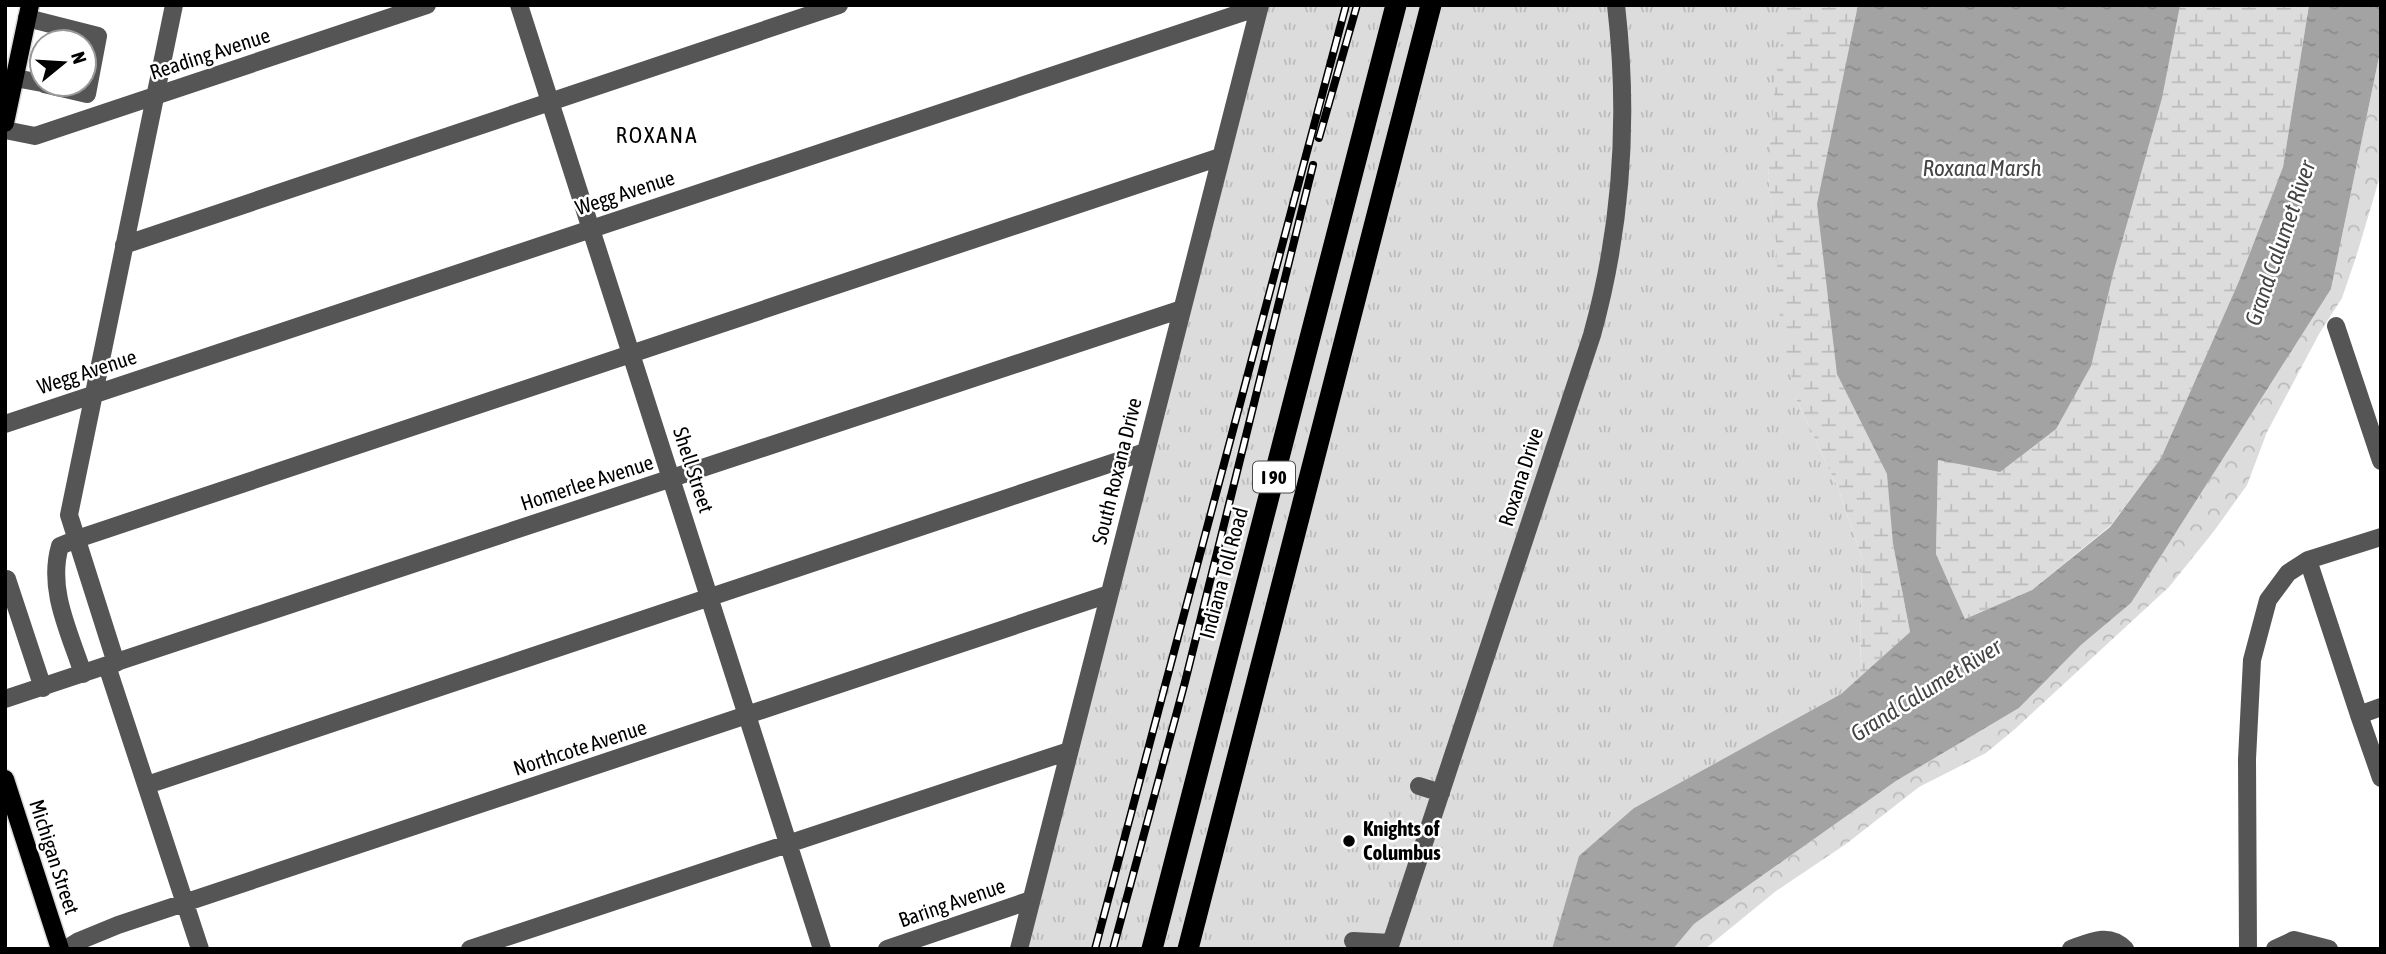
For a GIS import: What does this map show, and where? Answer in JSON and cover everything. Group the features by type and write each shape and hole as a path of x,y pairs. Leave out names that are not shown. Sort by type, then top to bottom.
{"highway":[{"name":"Indiana Toll Road","path":"1152,949 1395,5"},
{"name":"I 90","path":"1188,949 1432,5"}],"main road":[{"path":"5,123 28,12"},
{"name":"Michigan Street","path":"5,779 12,826 60,949"}],"street":[{"path":"174,5 69,515 147,785 200,949"},
{"name":"Reading Avenue","path":"5,130 35,136 427,5"},
{"name":"Shell Street","path":"519,5 822,949"},
{"path":"124,245 839,5"},
{"name":"Roxana Drive","path":"1390,946 1604,294 1615,231 1620,170 1621,63 1616,5"},
{"name":"South Roxana Drive","path":"1019,949 1259,6"},
{"name":"Wegg Avenue","path":"5,424 1259,6"},
{"path":"28,12 45,28"},
{"path":"15,78 28,80"},
{"path":"88,98 90,118"},
{"path":"83,674 57,597 55,575 60,546 77,538 1220,157"},
{"name":"Homerlee Avenue","path":"5,699 1182,309"},
{"path":"2336,326 2381,461"},
{"path":"147,785 1145,452"},
{"path":"2248,949 2247,759 2252,660 2268,600 2288,573 2308,560 2381,537"},
{"path":"2308,560 2381,778"},
{"path":"5,580 7,579 43,688"},
{"name":"Northcote Avenue","path":"66,949 118,925 1109,594"},
{"path":"2359,715 2381,708"},
{"path":"470,949 1069,751"},
{"path":"1419,786 1441,793"},
{"name":"Baring Avenue","path":"887,949 1031,900"},
{"path":"2071,949 2109,938 2119,942 2125,949"},
{"path":"2275,949 2294,940 2329,949"},
{"path":"1353,941 1390,946"}],"green space":[{"path":"1260,5 1787,5 1768,176 1797,401 1838,488 1862,558 1860,677 1841,694 1634,808 1552,949 1019,949"},
{"path":"1787,5 1917,5 1893,544 1910,632 1860,677 1862,558 1838,488 1797,401 1780,324 1776,242 1768,176 1775,83"},
{"path":"2123,5 2309,5 2283,167 2239,281 2161,458 2110,526 2032,590 1965,619 1936,554 1938,459 1994,470"},
{"path":"2381,20 2381,173 2357,254 2342,298 2319,334 2267,432 2247,485 2214,531 2169,587 1986,753 1919,787 1846,844 1776,891 1705,949 1673,949 1694,924 1896,781 2019,708 2081,645 2131,603 2331,289 2379,57"}],"water":[{"path":"1858,5 2180,5 2162,98 2114,270 2091,366 2056,429 2000,472 1938,460 1936,554 1965,619 2032,590 2110,527 2161,458 2239,281 2283,167 2309,5 2381,5 2379,57 2331,289 2131,603 2081,645 2019,708 1896,781 1694,924 1673,949 1552,949 1579,856 1634,808 1841,694 1910,632 1893,544 1887,474 1837,374 1817,204"}],"railway":[{"path":"1095,949 1346,5"},
{"path":"1319,138 1357,5"},
{"path":"1113,949 1185,682 1313,165"}],"place":[{"name":"Knights of Columbus","path":"1349,841"}],"district":[{"name":"ROXANA","path":"657,135"}],"water label":[{"name":"Roxana Marsh","path":"1982,168"},
{"name":"Grand Calumet River","path":"2280,243"},
{"name":"Grand Calumet River","path":"1926,690"}]}
